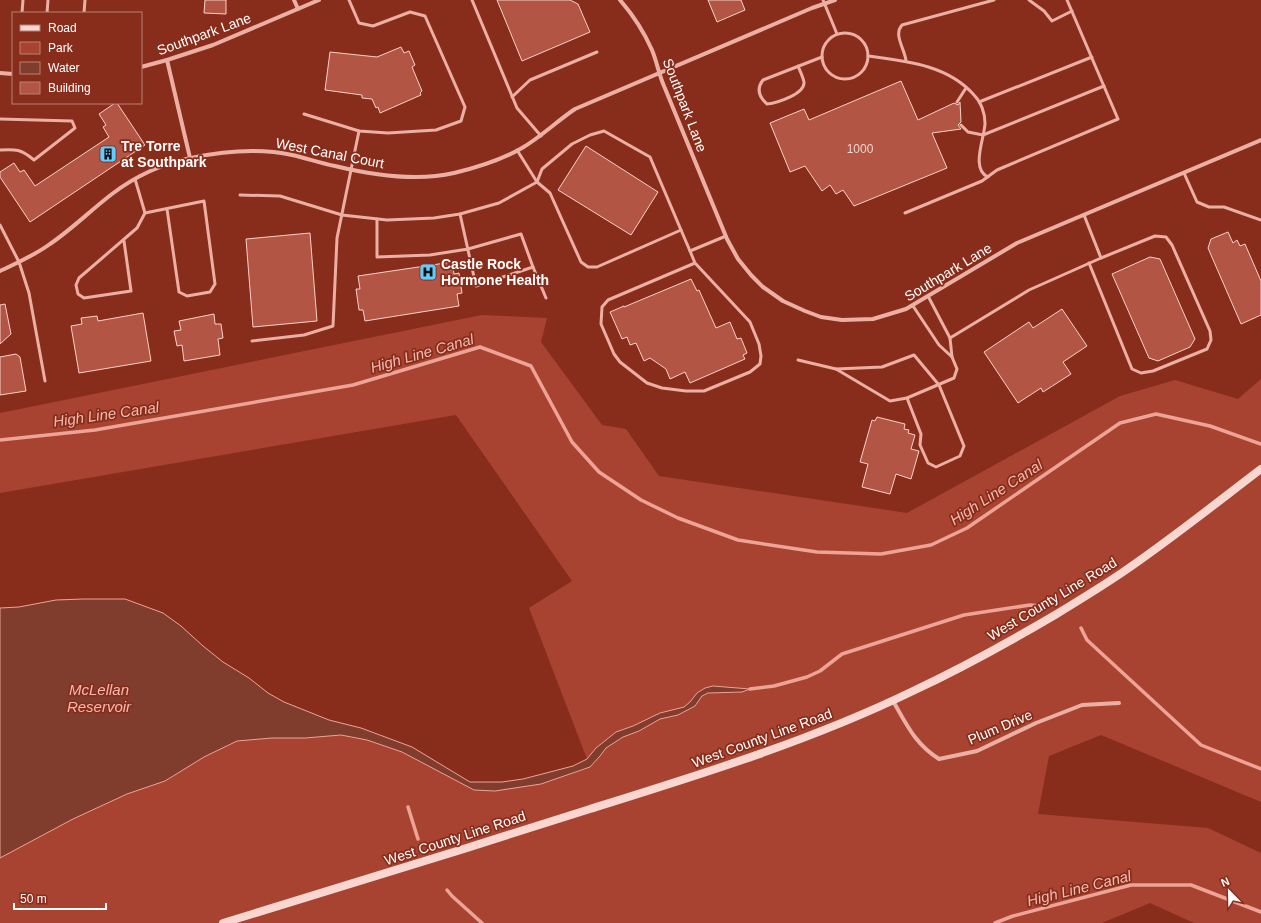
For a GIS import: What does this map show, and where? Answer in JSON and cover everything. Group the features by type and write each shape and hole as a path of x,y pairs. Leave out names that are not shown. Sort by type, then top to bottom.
{"main road":[{"name":"West County Line Road","path":"223,923 386,874 673,783 806,737 855,718 970,663 1114,578 1169,540 1261,469"}],"street":[{"path":"294,0 298,9"},
{"name":"Southpark Lane","path":"142,67 213,45 319,0"},
{"name":"Southpark Lane","path":"620,0 642,30 726,236 738,259 750,275 763,287 783,301 821,317 842,320 873,319 906,310 1017,243 1261,140"},
{"name":"West Canal Court","path":"0,271 49,245 113,193 135,179 158,168 190,158 227,152 270,152 292,155 351,170 383,175 429,176 453,173 517,150 540,136 576,109 823,2 835,0"},
{"path":"167,60 190,158"},
{"path":"0,73 12,74"},
{"name":"Plum Drive","path":"893,701 916,739 928,752 939,759 977,751 1036,723 1082,705 1119,703"}],"lane":[{"path":"22,12 23,0"},
{"path":"47,12 48,0"},
{"path":"84,12 85,0"},
{"path":"304,114 359,131 388,133 436,130 461,121 465,107 425,16 410,12 373,26 359,23 349,0"},
{"path":"472,0 517,108 540,136"},
{"path":"906,61 906,56 898,34 898,29 902,25 994,0"},
{"path":"1029,0 1044,11 1052,21 1072,11"},
{"path":"905,213 982,181 997,170 1118,119 1067,0"},
{"path":"823,2 837,34"},
{"path":"844,32 852,33 864,42 868,56 867,64 863,70 857,76 850,78 834,76 828,71 822,57 826,43 837,34 844,32"},
{"path":"512,97 530,80 597,52"},
{"path":"868,56 906,61 928,66 948,74 975,96 984,115 985,125 980,154 980,166 984,175 988,177"},
{"path":"798,66 804,82 798,93 767,104 761,99 759,85 763,80 798,66 822,57"},
{"path":"979,102 1092,57"},
{"path":"961,125 968,132 983,135 1104,86"},
{"path":"957,102 966,88"},
{"path":"0,119 72,121 75,128 34,160 25,152 15,149 0,150"},
{"path":"252,341 304,335 333,326 337,238 359,131"},
{"path":"240,195 280,196 342,215 387,220 434,218 460,214 499,202 537,182 542,169 572,144 590,135 604,131 650,157 696,264 750,322 759,344 761,356 760,364 750,372 704,391 670,389 647,383 620,362 614,354 601,324 602,307 608,300 696,264"},
{"path":"517,150 537,182 550,193 581,262 588,267 598,267 681,230"},
{"path":"1184,173 1197,202 1209,207 1224,207 1261,220"},
{"path":"124,240 131,291 84,298 78,294 76,285 79,278 137,228 145,213 135,179"},
{"path":"145,213 204,201 215,284 210,292 187,296 179,292 167,209"},
{"path":"460,214 476,286 533,267"},
{"path":"1084,215 1101,258"},
{"path":"377,219 376,257 430,255 468,249 520,234 546,298"},
{"path":"0,224 19,262 29,293 45,381"},
{"path":"690,251 726,236"},
{"path":"950,338 1029,290 1089,263 1155,236 1166,237 1172,245 1210,331 1211,340 1207,349 1153,371 1141,373 1132,369 1089,263"},
{"path":"836,369 890,402 907,398 954,378 957,370 952,357 950,338 928,296"},
{"path":"913,306 939,345 952,357"},
{"path":"798,360 836,369 882,367 914,355 939,384 964,446 960,456 936,467 928,463 920,445 921,434 907,398"}],"green space":[{"path":"482,315 547,318 541,342 602,425 626,429 659,476 907,513 1120,396 1175,380 1238,399 1261,379 1261,802 1101,735 1049,756 1038,814 1208,828 1261,853 1261,923 1194,923 1150,903 1102,923 0,923 0,858 73,819 127,794 165,781 204,757 236,741 341,735 367,740 402,752 474,790 541,784 590,767 606,748 623,737 639,731 660,719 678,715 695,706 702,696 708,693 742,692 749,689 713,686 705,688 697,693 684,707 660,713 633,726 616,732 596,748 587,759 529,608 572,581 456,415 0,493 0,413"}],"water":[{"name":"McLellan Reservoir","path":"125,599 163,613 181,626 223,662 249,678 268,693 284,702 329,720 361,728 412,747 470,782 502,782 523,779 573,766 587,759 596,748 616,732 633,726 660,713 684,707 697,693 705,688 713,686 750,689 742,692 708,693 702,696 695,706 678,715 660,719 639,731 623,737 606,748 590,767 541,784 495,791 474,790 402,752 367,740 341,735 237,741 204,757 165,781 127,794 73,819 0,858 0,608 19,607 56,600"}],"building":[{"path":"205,0 226,0 226,14 204,13"},
{"path":"497,0 570,0 578,4 590,32 522,61"},
{"path":"708,0 741,0 745,10 717,22"},
{"path":"401,47 404,53 409,51 415,65 412,67 422,91 420,93 421,95 380,113 378,107 376,108 372,99 362,98 362,95 325,90 330,52 377,57"},
{"path":"901,81 918,120 954,103 958,105 960,102 961,122 958,125 961,129 932,133 947,168 854,206 843,190 836,194 830,185 822,191 805,166 790,172 770,123 804,109 809,120"},
{"name":"Tre Torre at Southpark","path":"114,104 118,104 145,145 30,222 0,177 0,172 14,163 20,172 24,170 35,186 109,137 103,127 106,125 99,114"},
{"path":"586,146 658,192 631,235 558,190"},
{"path":"1228,232 1233,243 1237,240 1240,246 1245,244 1261,281 1261,315 1241,324 1208,248 1211,239"},
{"path":"310,233 317,321 253,327 246,239"},
{"path":"1150,257 1160,259 1195,339 1190,347 1158,361 1149,358 1112,274"},
{"path":"452,262 454,274 459,273 462,293 457,294 459,306 365,321 363,310 359,310 356,289 360,289 358,276"},
{"path":"691,279 697,291 699,290 716,328 730,322 737,339 741,338 747,353 743,355 745,359 690,383 685,372 670,379 666,369 650,358 644,361 636,343 630,345 627,337 622,339 610,312"},
{"path":"5,304 11,334 0,344 0,305"},
{"path":"1062,309 1087,346 1063,362 1071,374 1043,392 1041,388 1018,403 984,352 1029,322 1033,328"},
{"path":"143,313 151,361 79,373 71,326 82,324 81,318 97,316 98,321"},
{"path":"214,314 215,324 221,324 223,338 218,339 220,355 184,361 182,345 177,346 174,331 181,330 179,321"},
{"path":"16,354 20,357 26,391 0,395 0,357"},
{"path":"877,417 905,424 904,429 909,430 908,433 915,435 911,449 919,451 911,479 896,474 890,494 862,487 868,464 860,462 872,420 875,421"}],"waterway":[{"name":"High Line Canal","path":"0,440 95,430 353,385 480,347 531,366 572,442 599,472 641,500 678,518 738,540 817,552 881,554 931,545 967,528 1120,423 1156,414 1210,426 1261,444"},
{"path":"750,689 774,686 807,677 820,671 842,654 964,615 1030,605 1042,606"},
{"path":"1081,628 1087,640 1201,745 1261,769"},
{"path":"408,807 418,839"},
{"name":"High Line Canal","path":"995,923 1013,916 1131,885 1191,885 1261,912"},
{"path":"447,890 482,923"}],"place":[{"name":"Tre Torre at Southpark","path":"108,154"},
{"name":"Castle Rock Hormone Health","path":"428,272"}]}
